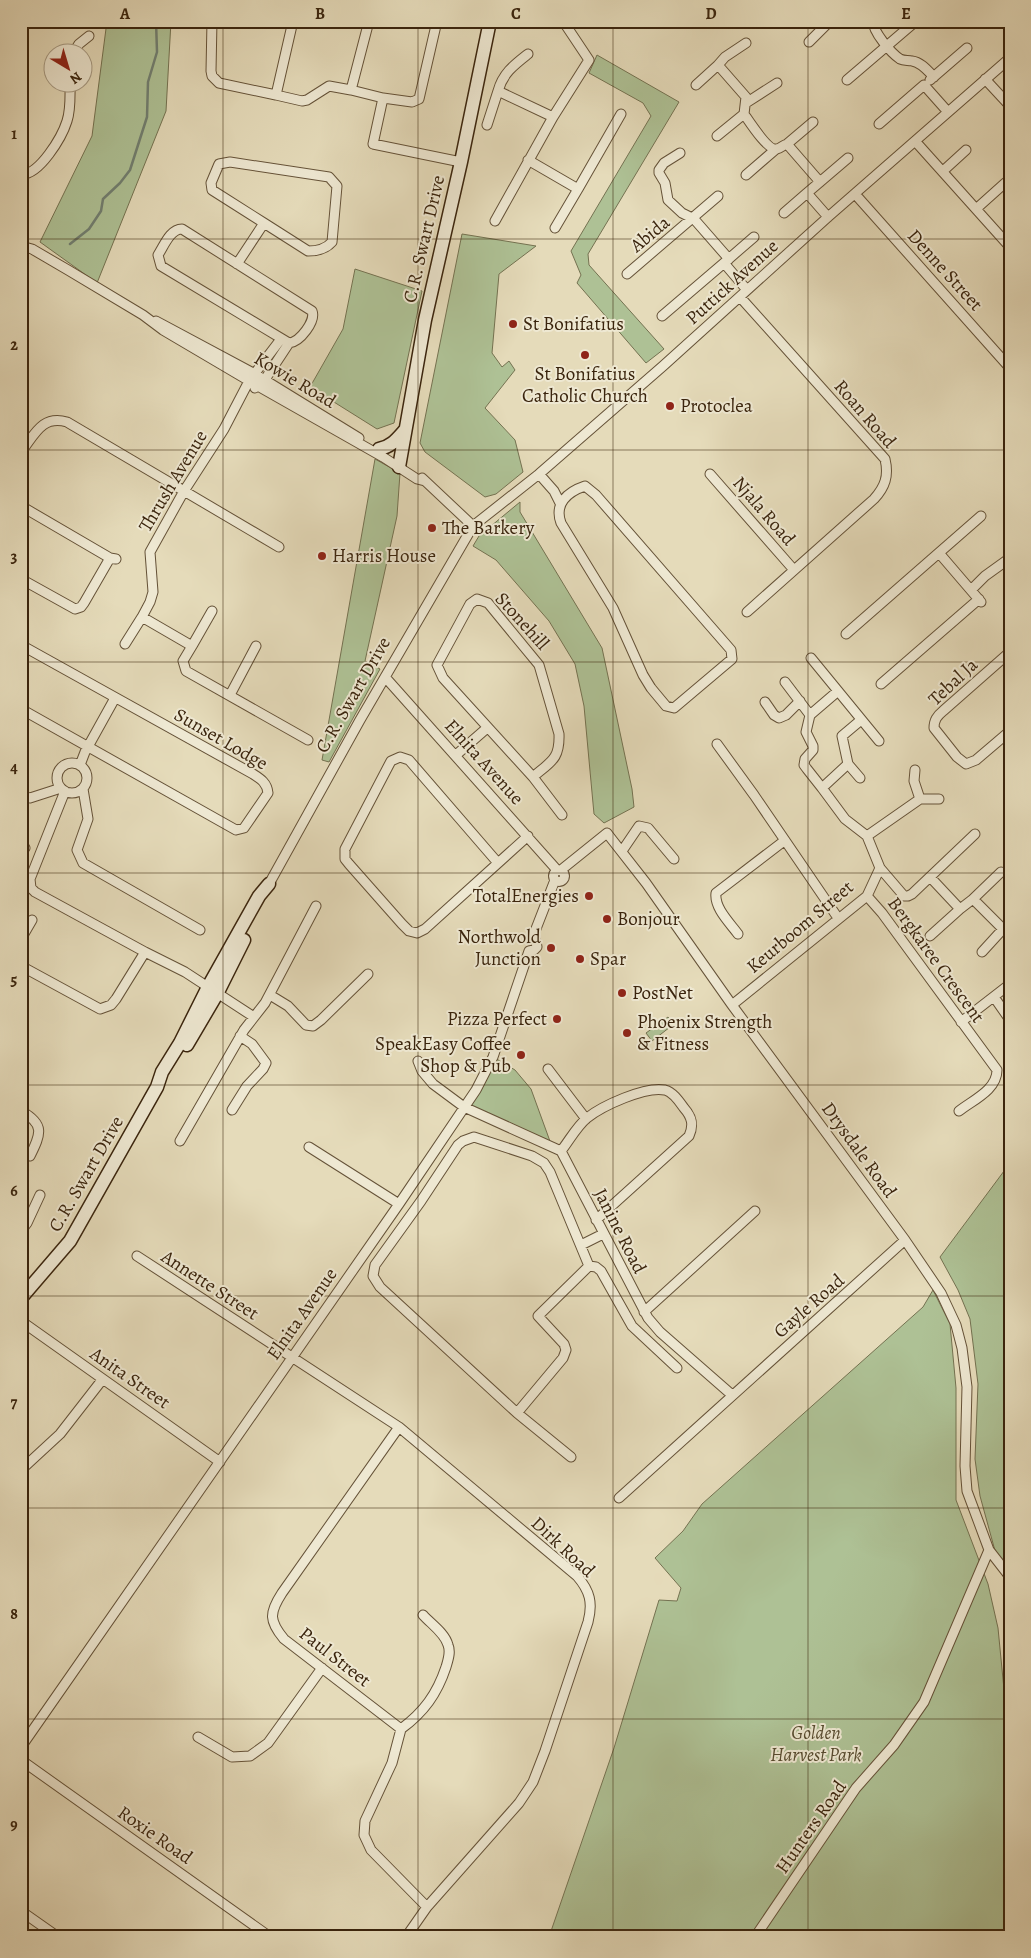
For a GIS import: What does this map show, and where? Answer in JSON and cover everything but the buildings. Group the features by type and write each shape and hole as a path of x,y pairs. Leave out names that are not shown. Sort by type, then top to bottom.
{"street":[{"path":"212,21 210,71 219,83 302,101 307,100 329,86 383,98 412,102 419,99 437,21"},
{"path":"276,95 293,21"},
{"path":"351,90 369,21"},
{"name":"C.R. Swart Drive","path":"399,464 425,320 461,162 490,21"},
{"path":"496,221 528,160 589,60 563,21"},
{"path":"809,42 830,21"},
{"path":"872,21 874,31 898,58 905,61 918,62 934,77"},
{"path":"847,80 916,21"},
{"path":"82,42 89,36"},
{"path":"696,85 725,57 746,43"},
{"path":"879,124 967,48"},
{"path":"487,126 500,82 508,70 528,54"},
{"name":"Puttick Avenue","path":"473,526 540,474 744,294 828,217 1010,58"},
{"path":"717,136 744,114 746,103 746,97 718,65"},
{"path":"985,79 1010,106"},
{"path":"746,103 777,83"},
{"path":"924,86 948,112"},
{"path":"498,91 553,117"},
{"path":"21,174 31,173 41,166 65,126 69,113 70,92"},
{"path":"383,98 373,144 461,162"},
{"path":"555,228 621,114"},
{"path":"744,114 765,143 776,149"},
{"path":"746,175 776,149 787,144 813,122"},
{"path":"915,141 1009,246"},
{"path":"787,144 820,182"},
{"path":"943,171 966,150"},
{"name":"Abida","path":"680,153 664,163 659,173 665,183 668,200 682,213 694,219 726,261 744,294"},
{"path":"784,213 848,158"},
{"path":"528,160 578,189"},
{"path":"230,162 329,177 335,182 337,186 332,242 326,247 314,251 308,250 264,223 212,190 211,183 219,164 230,162"},
{"path":"976,209 1005,183"},
{"path":"807,193 828,217"},
{"name":"Denne Street","path":"855,194 1010,368"},
{"name":"Abida","path":"627,274 694,219 718,196"},
{"path":"237,264 264,223"},
{"path":"182,229 312,311 314,316 312,320 294,343 281,339 161,266 158,255 172,233 182,229"},
{"path":"662,316 754,237"},
{"name":"Kowie Road","path":"21,238 32,249 143,315 163,330 252,378 399,464 418,473 473,526"},
{"name":"Kowie Road","path":"21,246 32,249"},
{"name":"Roan Road","path":"744,294 885,459 887,468 885,484 874,500 747,612"},
{"name":"Thrush Avenue","path":"125,644 142,617 153,592 150,552 184,491 252,378 281,339"},
{"path":"261,384 290,343"},
{"name":"Kowie Road","path":"261,384 379,449 399,464"},
{"name":"Thrush Avenue","path":"244,394 261,384"},
{"path":"21,452 41,426 53,420 67,422 279,547"},
{"path":"379,449 394,443 405,430"},
{"path":"540,474 554,491 560,503 558,512 561,523 613,608 651,688 666,706 671,708 678,706 732,660 731,650 591,490 585,486 560,503"},
{"name":"Njala Road","path":"710,474 794,570"},
{"path":"21,506 113,559 84,603 78,608 71,608 21,579"},
{"path":"846,634 981,516"},
{"name":"C.R. Swart Drive","path":"21,1298 70,1241 156,1088 162,1072 213,990 259,896 269,884 385,677 473,526"},
{"path":"882,684 980,601 939,553"},
{"path":"971,590 1006,561"},
{"name":"Stonehill","path":"477,599 488,603 532,654 539,665 559,734 560,744 557,756 533,777 487,728 443,678 437,665 470,604 477,599"},
{"path":"212,611 183,661 186,671 308,740"},
{"path":"142,617 192,646"},
{"name":"Sunset Lodge","path":"21,645 253,774 266,784 268,793 244,828 236,830 21,709"},
{"path":"230,695 256,646"},
{"name":"Tebal Ja","path":"1010,652 936,717 934,728 957,757 966,764 980,758 1010,730"},
{"path":"811,658 879,741"},
{"name":"Elnita Avenue","path":"21,1747 399,1204 482,1080 493,1058 529,951 525,947 525,943 532,939 555,880 553,874 559,870 385,677"},
{"path":"785,682 810,715"},
{"path":"838,691 810,715 806,732 814,750 804,759 804,762 807,769 845,819 867,836 880,868 905,897 912,894 975,834"},
{"path":"80,765 88,746 115,698"},
{"path":"764,702 774,715 779,718 786,715 800,701"},
{"path":"860,778 848,764 842,736 861,720"},
{"path":"456,755 487,728"},
{"path":"717,744 838,918"},
{"path":"498,863 410,760 400,757 391,761 344,854 349,864 402,924 409,931 417,933 425,929 528,836"},
{"path":"21,796 30,798 63,790 74,793 82,789 87,781 87,776 80,765 69,764 61,769 58,779 63,790 30,879 31,888 35,892 185,972 254,1017"},
{"path":"822,788 848,764"},
{"path":"915,770 914,781 920,799"},
{"path":"533,777 562,815"},
{"path":"82,789 88,819 77,848 81,861 89,868 200,930"},
{"path":"867,836 920,799 940,799"},
{"path":"622,851 639,826 644,826 648,828 674,859"},
{"name":"Drysdale Road","path":"559,870 607,833 905,1240 940,1293 956,1325 962,1348 967,1386 965,1466 968,1491 990,1550 1010,1578"},
{"path":"738,934 719,908 715,898 716,893 784,841"},
{"name":"Keurboom Street","path":"732,1005 867,896 880,868"},
{"path":"930,936 1001,872"},
{"path":"930,877 960,909"},
{"name":"Bergkaree Crescent","path":"867,896 882,913 994,1064 997,1078 989,1089 959,1111"},
{"path":"973,899 1006,926 982,952"},
{"path":"180,1141 240,1036 270,995 316,906"},
{"path":"21,940 32,920"},
{"path":"21,966 100,1009 111,1005 116,999 145,952"},
{"path":"270,995 292,1010 306,1025 313,1026 368,974"},
{"path":"961,1022 1010,984"},
{"path":"994,997 1010,1020"},
{"path":"232,1110 247,1086 264,1068 266,1063 252,1044 240,1036"},
{"path":"418,1061 426,1077 464,1107 561,1151 586,1119 621,1098 638,1093 664,1090 674,1095 689,1114 692,1121 689,1136 596,1220"},
{"path":"548,1069 586,1119"},
{"path":"21,1111 34,1120 40,1132 30,1156"},
{"path":"571,1457 517,1413 380,1287 373,1276 375,1265 421,1202 458,1145 474,1137 532,1156 544,1163 550,1172 589,1266"},
{"path":"309,1147 399,1204"},
{"name":"Janine Road","path":"561,1151 644,1312 660,1332 732,1395"},
{"path":"21,1231 27,1224 40,1195"},
{"path":"644,1312 755,1211"},
{"path":"581,1245 603,1234"},
{"name":"Gayle Road","path":"619,1498 905,1240"},
{"name":"Annette Street","path":"137,1256 291,1358"},
{"path":"589,1266 596,1267 601,1271 636,1331 677,1368"},
{"path":"517,1413 563,1358 566,1350 564,1344 538,1316 589,1266"},
{"name":"Anita Street","path":"21,1321 220,1462"},
{"name":"Dirk Road","path":"291,1358 399,1427 577,1576 584,1584 591,1601 588,1622 545,1751 532,1782 519,1802 427,1907 406,1937"},
{"path":"21,1470 60,1434 102,1380"},
{"name":"Paul Street","path":"399,1427 274,1605 272,1619 276,1629 284,1639 401,1729"},
{"name":"Hunters Road","path":"755,1937 856,1788 894,1745 924,1702 990,1550"},
{"path":"423,1615 446,1638 450,1655 431,1701 415,1719 401,1729 392,1764 365,1821 364,1835 370,1850 427,1907"},
{"path":"198,1737 232,1757 250,1756 260,1751 268,1743 322,1668"},
{"name":"Roxie Road","path":"21,1760 257,1933 270,1937"},
{"path":"21,1911 58,1937"}],"green space":[{"path":"107,21 171,21 166,111 97,283 40,242 92,136"},
{"path":"597,55 679,102 588,254 589,265 664,349 646,363 577,283 581,275 571,251 651,116 643,103 589,73"},
{"path":"462,234 536,246 499,274 492,353 502,367 509,361 515,370 485,408 515,440 523,472 496,494 485,497 425,452 420,443"},
{"path":"355,269 422,291 394,423 377,429 310,387 343,329"},
{"path":"375,459 400,473 397,516 365,661 380,669 329,762 322,760"},
{"path":"520,502 520,512 602,648 632,789 634,807 604,823 594,814 584,706 575,664 549,621 496,560 473,546 479,536"},
{"path":"668,1017 674,1024 652,1041 646,1033"},
{"path":"495,1058 515,1070 531,1089 551,1144 467,1106"},
{"path":"1010,1163 1010,1270 1007,1273 1010,1280 1010,1475 1006,1561 1010,1561 1010,1571 997,1558 980,1496 975,1459 978,1384 970,1319 958,1290 940,1257"},
{"name":"Golden Harvest Park","path":"933,1290 950,1324 956,1388 956,1500 988,1584 998,1628 1010,1751 1010,1937 549,1937 614,1748 659,1600 677,1601 681,1588 655,1558 683,1531 702,1504 923,1307"}],"waterway":[{"path":"70,244 89,229 101,211 103,199 120,183 130,170 147,117 148,82 157,52 156,21"},
{"path":"21,276 25,272"}],"place":[{"name":"St Bonifatius","path":"513,324"},
{"name":"St Bonifatius Catholic Church","path":"585,355"},
{"name":"Protoclea","path":"670,406"},
{"name":"The Barkery","path":"432,528"},
{"name":"Harris House","path":"322,556"},
{"name":"TotalEnergies","path":"589,896"},
{"name":"Bonjour","path":"607,919"},
{"name":"Northwold Junction","path":"551,948"},
{"name":"Spar","path":"580,959"},
{"name":"PostNet","path":"622,993"},
{"name":"Pizza Perfect","path":"557,1019"},
{"name":"Phoenix Strength & Fitness","path":"627,1033"},
{"name":"SpeakEasy Coffee Shop & Pub","path":"521,1055"}]}
